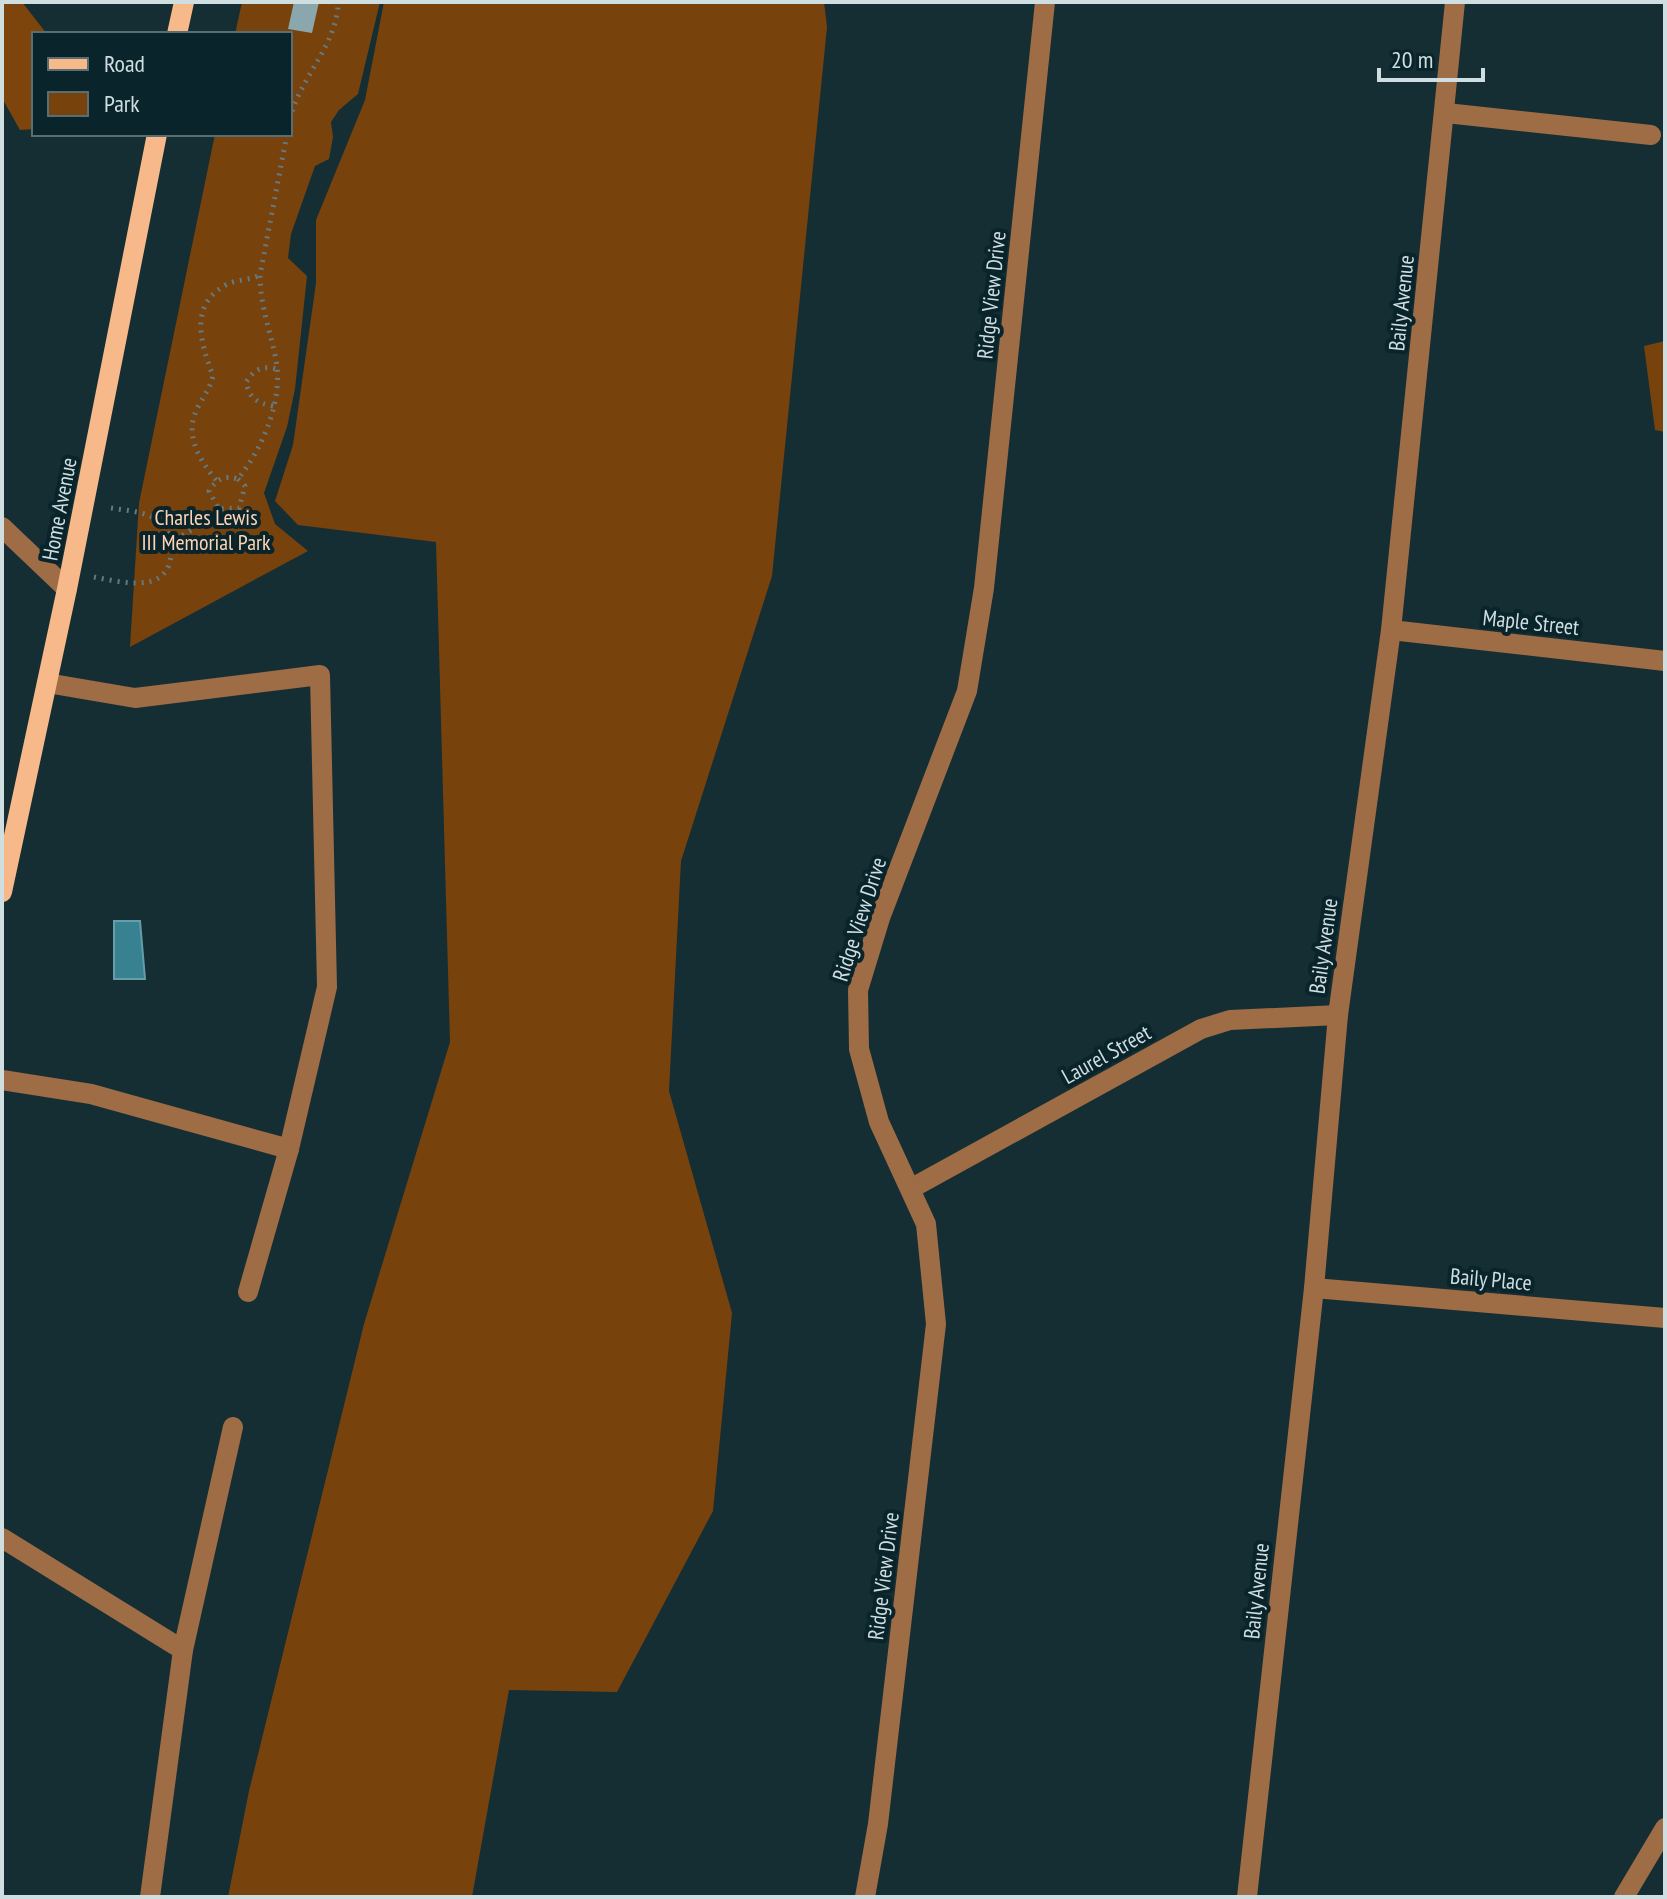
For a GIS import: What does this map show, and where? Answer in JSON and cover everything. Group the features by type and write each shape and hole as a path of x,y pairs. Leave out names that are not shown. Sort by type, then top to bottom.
{"main road":[{"path":"177,32 184,2"},
{"name":"Home Avenue","path":"2,892 69,581 157,136"}],"street":[{"name":"Ridge View Drive","path":"865,1897 878,1824 936,1324 926,1224 879,1122 859,1049 858,990 880,918 967,691 984,588 1045,2"},
{"name":"Baily Avenue","path":"1247,1897 1314,1288 1338,1015 1391,630 1455,2"},
{"path":"1446,113 1651,135"},
{"path":"2,527 69,581"},
{"name":"Maple Street","path":"1391,630 1665,661"},
{"path":"47,683 135,698 320,675 327,987 289,1149 248,1292"},
{"name":"Laurel Street","path":"912,1188 1201,1029 1230,1020 1338,1015"},
{"path":"2,1080 91,1094 289,1149"},
{"name":"Baily Place","path":"1314,1288 1665,1318"},
{"path":"150,1897 183,1650 233,1427"},
{"path":"2,1538 183,1650"},
{"path":"1624,1897 1665,1828"}],"path":[{"path":"292,111 328,40 338,2"},
{"path":"238,479 267,429 273,406 277,369 260,297 260,275 267,223 287,136"},
{"path":"216,480 200,459 192,436 192,419 210,389 213,376 200,346 201,316 208,301 222,287 260,275"},
{"path":"273,406 259,404 248,393 246,382 254,371 266,366 277,369"},
{"path":"171,542 202,524 219,509 239,508 245,486 238,479 229,476 216,480 209,491 219,509"},
{"path":"69,581 153,582 167,570 172,556 168,531 160,520 145,513 84,504"}],"green space":[{"name":"Charles Lewis III Memorial Park","path":"242,2 380,2 358,94 339,110 331,122 333,137 329,159 315,166 291,234 288,258 307,276 295,389 287,427 264,493 275,524 308,551 130,647 139,503 215,136 292,136 292,32 235,32"},
{"path":"384,2 824,2 827,27 772,576 681,861 669,1091 732,1313 713,1511 617,1692 509,1690 472,1897 228,1897 249,1791 364,1324 450,1042 436,542 298,525 275,501 293,445 316,283 316,220 365,100"},
{"path":"1665,341 1665,432 1655,430 1644,346"}],"shaded area":[{"path":"2,2 22,2 45,32 32,32 32,129 20,130 2,98"}],"water":[{"path":"114,921 140,921 145,979 114,979"}],"building":[{"path":"294,2 319,2 312,33 288,29"}]}
